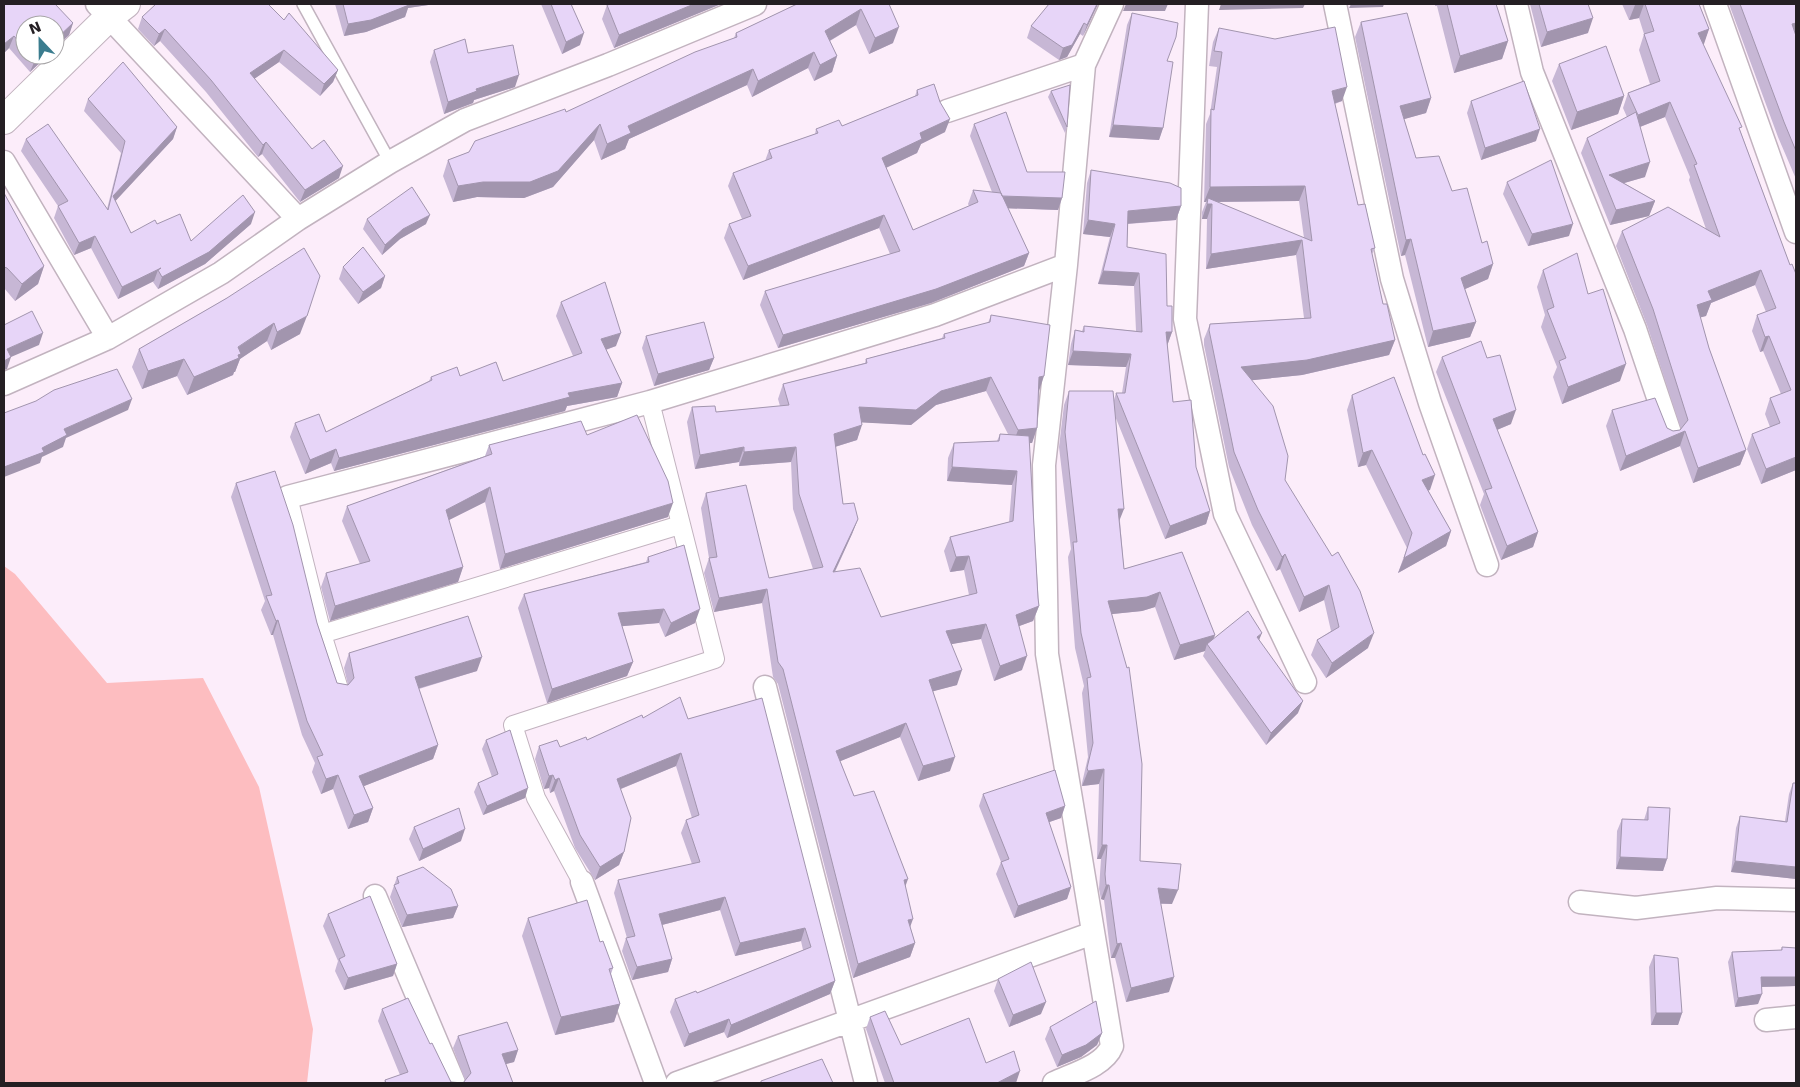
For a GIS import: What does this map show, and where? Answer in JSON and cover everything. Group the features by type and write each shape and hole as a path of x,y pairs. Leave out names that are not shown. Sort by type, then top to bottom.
{"main road":[{"path":"4,120 111,8"}],"street":[{"path":"4,384 108,338 221,273 298,219 390,162 465,120 608,65 755,4"},
{"path":"1054,1083 1102,1060 1110,1053 1112,1046 1048,654 1044,465 1066,265 1084,65 1112,4"},
{"path":"1197,4 1185,319 1225,514 1305,682"},
{"path":"1334,4 1392,279 1430,404 1487,566"},
{"path":"1516,4 1532,72 1635,329 1670,433"},
{"path":"1715,4 1796,232"},
{"path":"111,8 298,219"},
{"path":"947,111 1084,65"},
{"path":"4,162 108,338"},
{"path":"339,689 322,634 288,497 650,402 935,315 1066,265"},
{"path":"650,402 715,659 513,725 536,798 582,882 656,1083"},
{"path":"322,634 680,525"},
{"path":"765,688 866,1083"},
{"path":"375,896 454,1083"},
{"path":"1580,902 1636,908 1717,898 1796,900"},
{"path":"677,1083 851,1022 1093,933"},
{"path":"1766,1020 1796,1017"}],"lane":[{"path":"303,4 390,162"}],"shaded area":[{"path":"4,566 15,574 107,683 203,678 259,787 313,1029 307,1083 4,1083"}],"building":[{"path":"4,4 55,4 73,23 65,31 65,15 15,15 15,37 14,36 4,44"},
{"path":"156,4 268,4 284,20 289,13 338,70 324,84 284,50 250,73 312,149 324,140 343,166 305,190 266,142 263,145 211,80 165,29 159,34 142,17"},
{"path":"343,4 409,5 371,20 348,24"},
{"path":"551,4 571,4 584,33 566,42"},
{"path":"694,4 619,35 607,5"},
{"path":"797,4 889,4 899,27 875,38 861,9 825,31 837,56 820,65 814,52 758,81 753,69 628,126 631,133 607,144 600,124 558,171 530,182 483,182 458,186 448,160 469,152 475,141 565,109 566,112 695,52 737,37 736,33"},
{"path":"1049,4 1097,4 1087,25 1084,23 1072,45 1063,48 1031,26"},
{"path":"1447,4 1496,4 1508,41 1460,56"},
{"path":"1539,4 1588,4 1593,18 1547,32"},
{"path":"1645,4 1699,4 1709,29 1698,33 1742,127 1739,128 1790,265 1792,264 1796,274 1796,457 1766,469 1752,434 1780,423 1770,398 1791,390 1769,336 1765,337 1757,315 1776,308 1761,270 1708,291 1712,300 1697,305 1709,348 1746,450 1698,468 1685,431 1626,456 1612,410 1655,398 1667,428 1673,431 1680,430 1688,420 1653,309 1622,231 1668,207 1720,237 1694,165 1697,164 1670,102 1638,115 1628,93 1660,81 1644,34 1654,31"},
{"path":"1740,4 1796,4 1796,23 1792,24 1796,36 1796,151 1784,122"},
{"path":"1132,13 1178,23 1176,37 1167,61 1173,62 1163,128 1113,125"},
{"path":"1407,13 1431,98 1400,106 1416,158 1439,156 1452,191 1467,188 1482,243 1487,241 1493,264 1461,278 1476,322 1433,331 1411,239 1406,240 1361,22"},
{"path":"1335,27 1347,87 1332,91 1358,205 1365,204 1375,248 1371,249 1383,304 1387,304 1395,340 1307,360 1241,367 1273,406 1288,456 1285,480 1332,556 1338,552 1360,591 1374,633 1332,663 1317,640 1339,627 1329,585 1304,597 1285,554 1282,557 1258,510 1234,452 1209,330 1210,324 1311,318 1302,240 1211,254 1212,204 1207,204 1208,198 1312,241 1305,186 1210,187 1211,109 1214,110 1222,52 1214,51 1219,28 1275,39"},
{"path":"465,39 468,53 513,45 519,75 476,89 477,91 448,102 434,50"},
{"path":"1606,46 1624,96 1577,112 1559,64"},
{"path":"123,62 177,127 113,196 131,233 155,220 157,224 180,214 191,241 243,195 255,212 209,252 162,277 158,270 161,268 122,287 95,236 79,243 58,206 68,201 26,139 48,124 108,210 125,141 88,99"},
{"path":"1524,81 1540,129 1485,148 1471,101"},
{"path":"934,84 940,102 950,119 920,133 922,139 882,158 913,230 978,202 973,190 1001,193 1029,253 936,289 783,335 765,291 900,251 884,215 748,266 729,224 751,216 733,173 772,158 769,150 818,133 816,129 839,120 842,126 918,95 917,90"},
{"path":"1070,85 1067,127 1051,91"},
{"path":"1006,112 1027,172 1065,172 1062,198 1002,196 974,124"},
{"path":"1636,112 1650,162 1609,175 1655,201 1616,210 1587,138"},
{"path":"1551,160 1573,224 1532,234 1507,182"},
{"path":"1091,170 1170,183 1181,188 1181,206 1128,211 1127,247 1166,254 1167,306 1172,306 1172,332 1166,332 1173,402 1191,400 1196,467 1210,511 1170,526 1116,393 1125,393 1131,354 1073,351 1075,330 1084,332 1084,326 1142,332 1139,273 1103,271 1115,224 1088,220"},
{"path":"412,187 430,215 403,229 385,245 367,219"},
{"path":"4,193 44,266 22,284 4,267"},
{"path":"363,247 385,276 363,292 343,267"},
{"path":"304,248 320,276 307,316 277,332 274,323 238,347 241,354 238,355 239,358 194,377 184,359 148,371 139,349 227,298"},
{"path":"1577,253 1588,294 1603,289 1626,364 1568,387 1559,361 1566,358 1547,310 1554,307 1543,270"},
{"path":"605,282 621,333 601,339 622,383 568,393 570,397 339,458 336,449 310,460 295,423 319,414 326,432 432,380 431,377 457,367 460,376 496,362 503,381 582,353 561,302"},
{"path":"32,311 43,333 7,349 11,357 4,361 4,325"},
{"path":"991,315 1050,325 1044,376 1039,377 1037,428 1018,430 991,377 941,391 916,410 859,407 862,425 834,434 843,504 854,503 858,519 833,572 860,568 881,617 977,593 969,556 956,557 950,537 1013,521 1017,471 952,467 954,443 999,441 1000,434 1029,436 1039,606 1016,615 1027,656 1000,666 986,624 946,631 962,670 929,680 955,757 923,766 906,723 836,751 854,796 874,791 908,879 904,880 913,919 908,920 915,943 858,964 783,669 778,662 767,589 719,598 709,558 717,557 706,493 746,485 769,578 823,567 799,494 796,447 744,452 744,447 700,455 692,407 715,406 716,412 789,405 783,384 867,363 866,359 945,338 944,334 990,322"},
{"path":"704,322 714,358 658,374 646,336"},
{"path":"1481,341 1487,358 1500,355 1516,410 1493,419 1538,532 1507,546 1485,490 1492,488 1442,357"},
{"path":"117,369 132,399 64,429 67,435 42,448 44,452 4,467 4,413 36,401 54,390"},
{"path":"1394,377 1423,455 1425,454 1435,475 1422,480 1451,531 1404,558 1412,533 1372,450 1363,453 1352,395"},
{"path":"1069,391 1113,391 1124,509 1118,509 1124,569 1182,552 1215,635 1180,645 1160,592 1147,597 1108,601 1127,668 1129,667 1142,764 1140,861 1181,864 1178,890 1158,888 1174,977 1131,988 1121,943 1117,944 1109,885 1106,885 1107,845 1102,845 1104,769 1088,771 1087,768 1093,743 1087,678 1091,677 1081,633 1073,542 1077,542 1065,432"},
{"path":"637,415 668,481 673,503 505,554 490,487 446,510 463,567 335,606 326,573 370,561 347,506 492,454 489,445 581,421 587,435"},
{"path":"275,471 293,525 317,623 337,683 348,685 354,678 349,653 468,616 482,657 415,677 438,745 359,776 373,808 354,815 338,775 326,779 317,757 323,755 307,721 278,620 276,621 266,596 272,595 236,483"},
{"path":"684,545 700,609 671,623 664,609 618,613 633,662 552,689 524,594 649,562 648,557"},
{"path":"1248,611 1262,633 1257,637 1303,701 1271,733 1207,644"},
{"path":"680,697 688,719 762,698 835,981 731,1025 729,1019 689,1034 675,999 696,991 697,993 811,947 805,928 740,943 725,897 659,914 672,959 637,967 626,938 635,936 618,880 700,862 686,820 699,815 681,753 617,779 631,818 624,852 600,867 580,835 559,778 555,780 553,775 549,776 539,746 557,740 560,747 586,737 587,740 642,715 643,718"},
{"path":"510,730 528,788 487,806 478,783 498,774 486,740"},
{"path":"1055,770 1065,806 1046,813 1071,887 1018,906 1001,862 1009,859 983,794"},
{"path":"1793,783 1796,783 1796,867 1735,861 1740,816 1787,822"},
{"path":"1648,807 1670,808 1667,859 1620,857 1622,819 1648,820"},
{"path":"459,808 465,829 423,849 414,827"},
{"path":"423,867 451,889 458,906 407,915 394,885 399,883 397,877"},
{"path":"370,896 397,964 348,978 339,959 345,956 328,914"},
{"path":"587,900 600,942 603,941 613,968 609,969 620,1004 561,1017 528,918"},
{"path":"1782,947 1796,948 1796,977 1761,977 1762,994 1738,998 1732,952 1782,950"},
{"path":"1654,955 1678,958 1682,1013 1656,1013"},
{"path":"1031,962 1046,1002 1013,1015 998,979"},
{"path":"408,998 451,1082 463,1083 386,1083 385,1080 408,1072 382,1009"},
{"path":"1096,1001 1102,1033 1086,1045 1062,1055 1050,1027"},
{"path":"885,1011 901,1045 969,1018 986,1063 1014,1051 1020,1071 997,1083 894,1083 870,1017"},
{"path":"507,1022 518,1050 502,1054 513,1083 463,1083 471,1073 458,1036"},
{"path":"822,1059 833,1083 761,1083 761,1081"}]}
